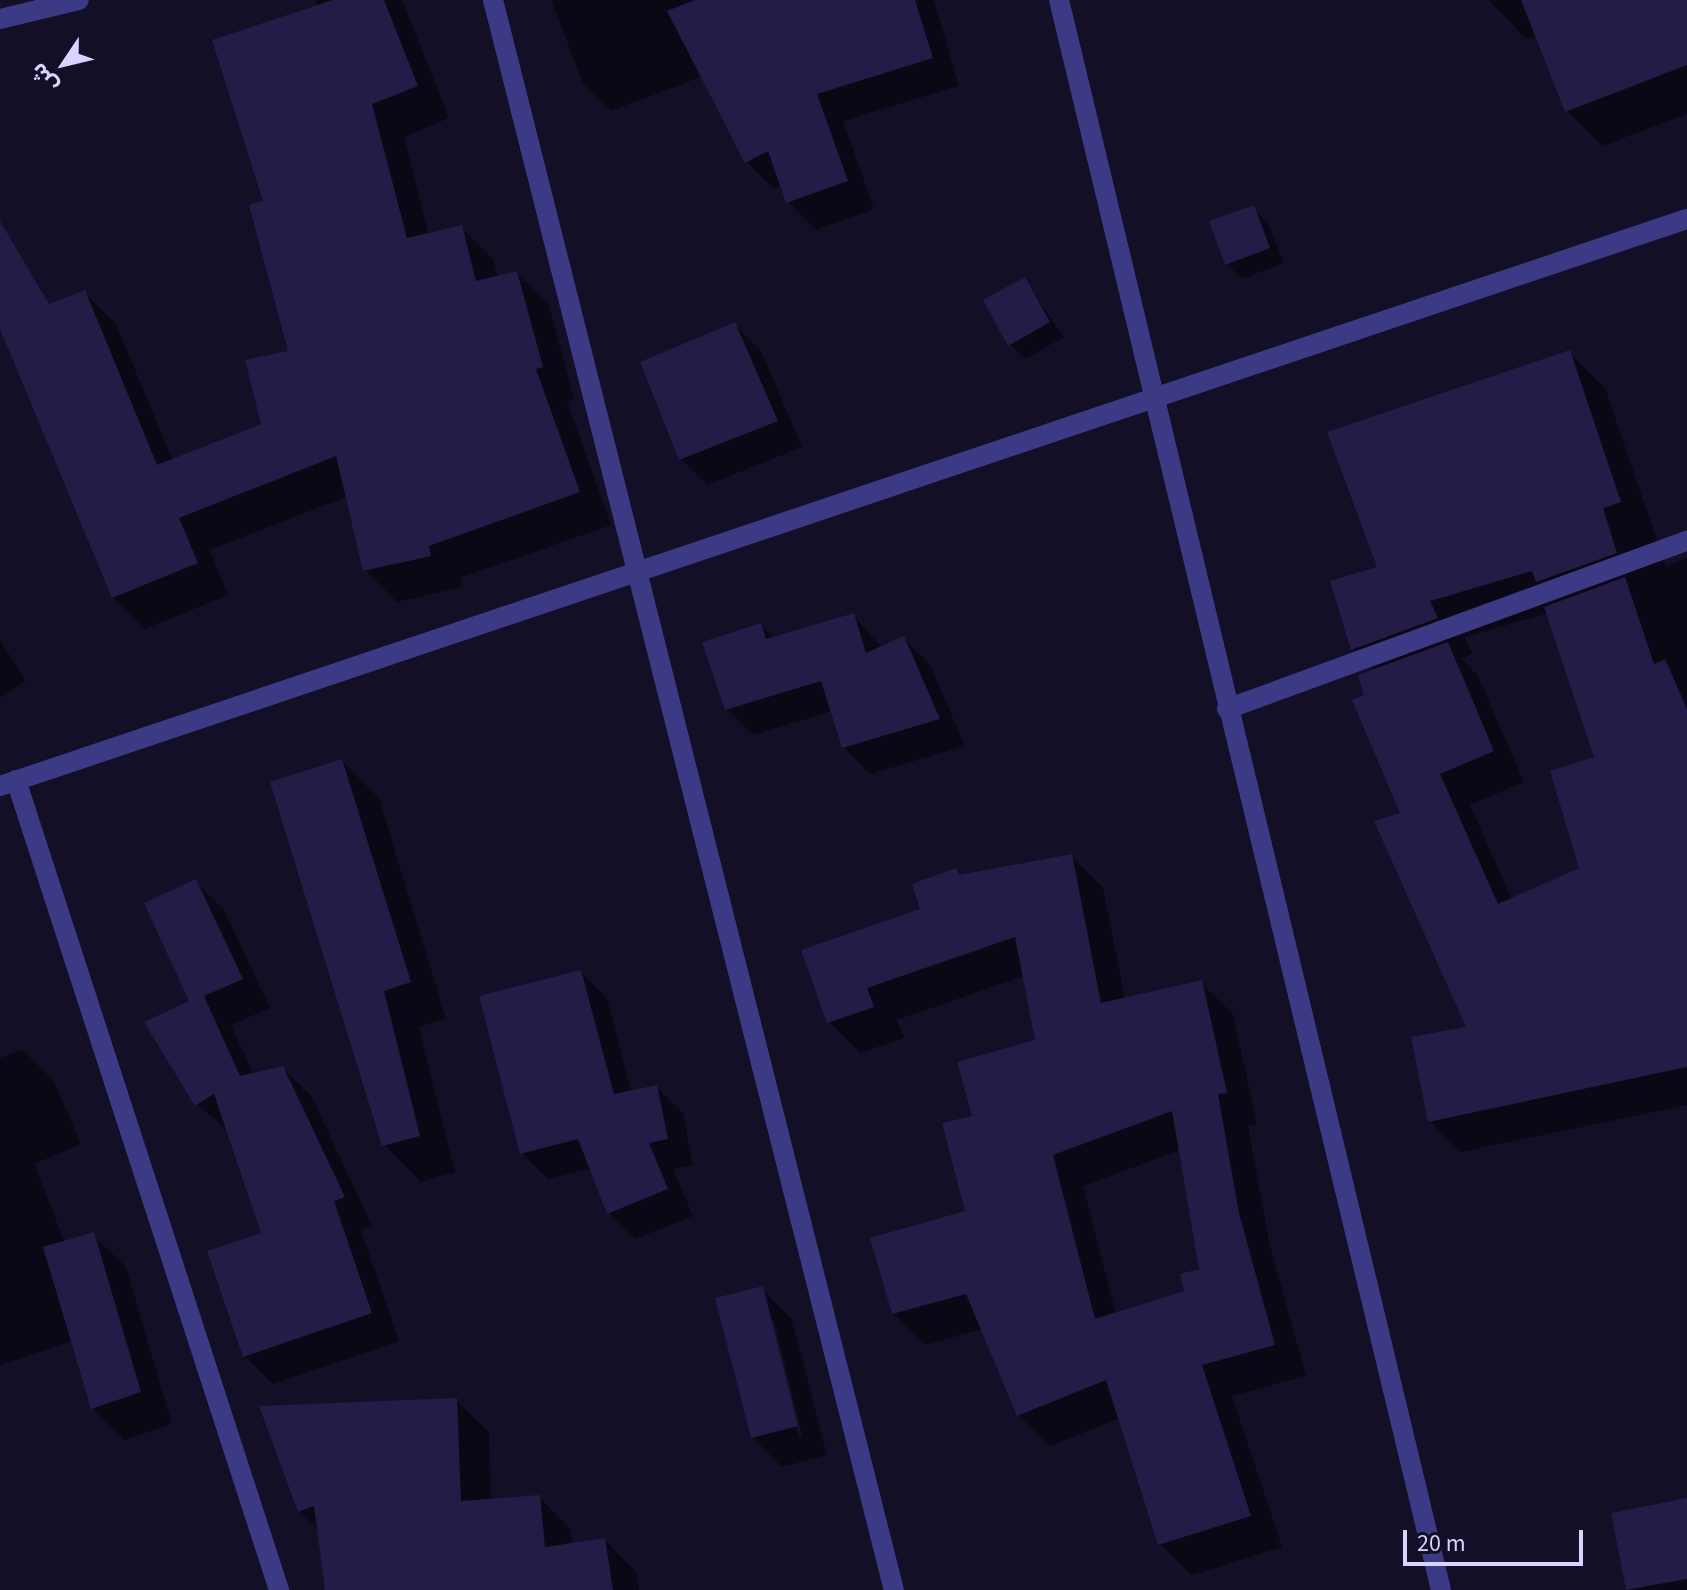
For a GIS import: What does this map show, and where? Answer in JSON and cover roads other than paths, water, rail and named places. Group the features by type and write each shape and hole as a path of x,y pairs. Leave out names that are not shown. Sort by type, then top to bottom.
{"street":[{"path":"0,19 79,0"},
{"path":"493,0 894,1590"},
{"path":"1059,0 1441,1590"},
{"path":"279,1590 8,783 638,574 1153,397 1687,219"},
{"path":"1227,709 1687,541"}]}
